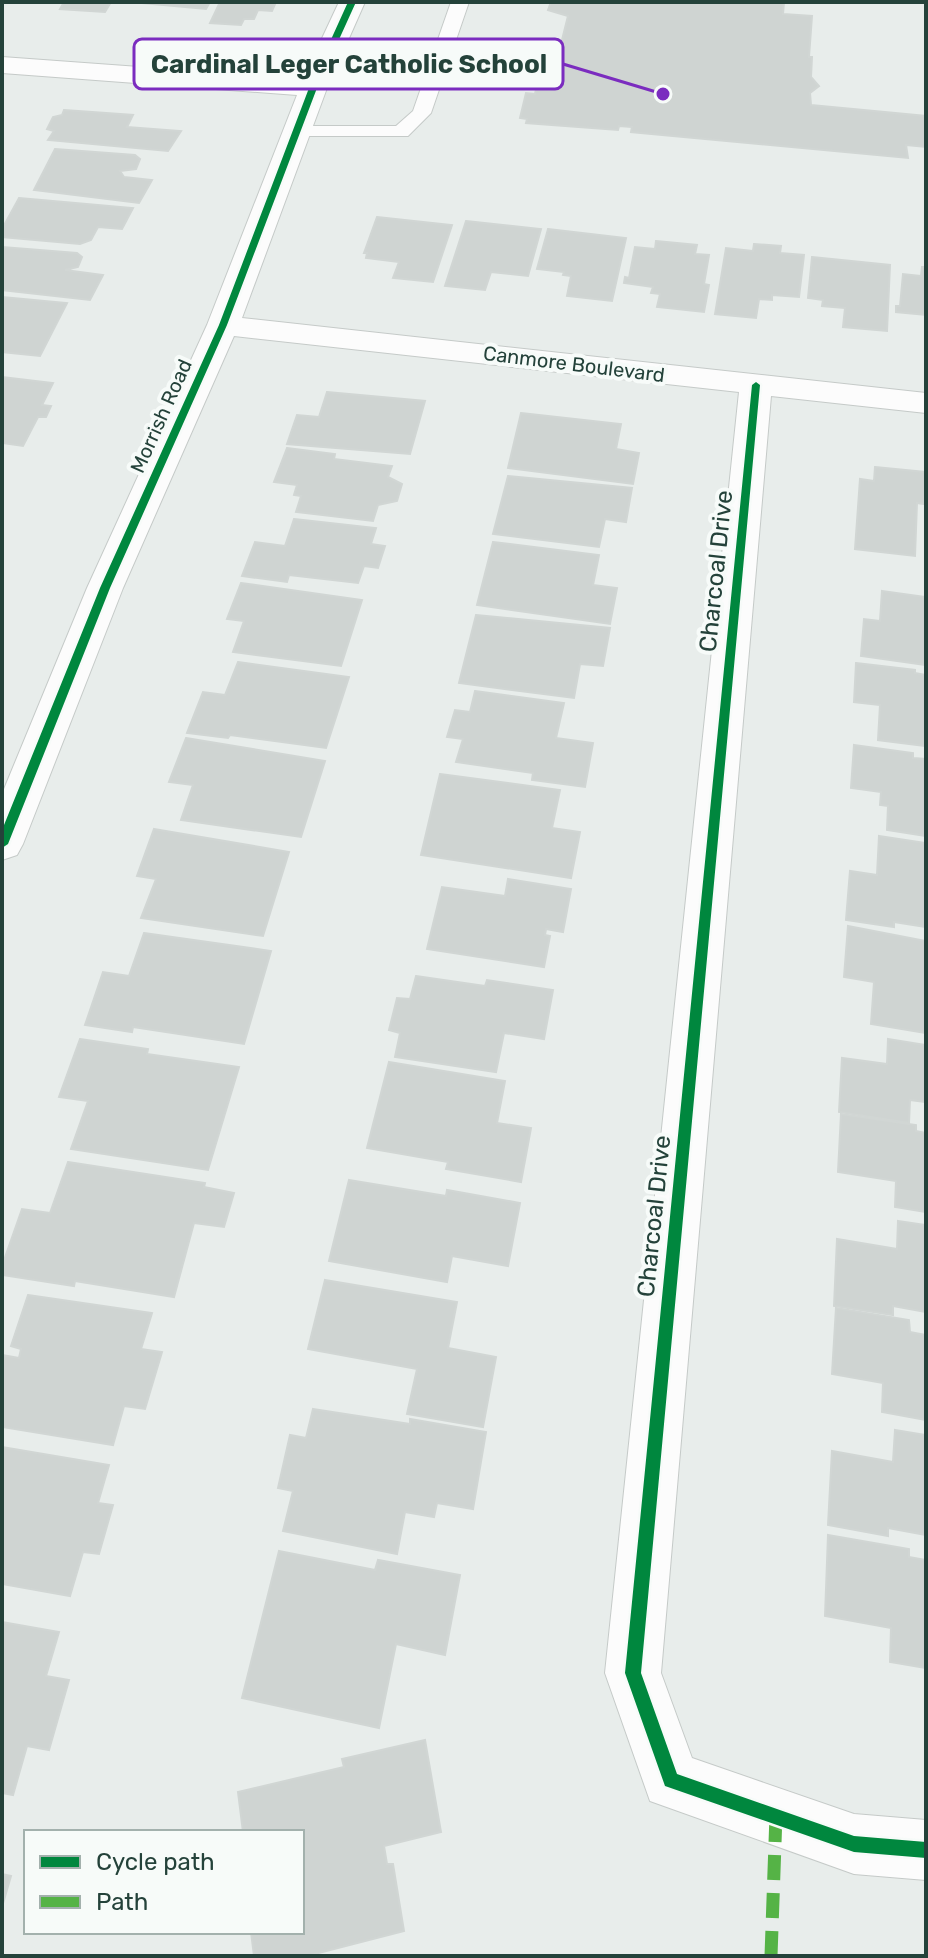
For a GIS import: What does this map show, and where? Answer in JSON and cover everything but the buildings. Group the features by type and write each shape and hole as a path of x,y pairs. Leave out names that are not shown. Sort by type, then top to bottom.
{"street":[{"name":"Morrish Road","path":"2,844 105,588 223,325 313,88 352,2"},
{"path":"2,65 313,88"},
{"name":"Canmore Boulevard","path":"223,325 314,332 926,403"},
{"name":"Charcoal Drive","path":"756,385 633,1673 671,1780 854,1844 926,1850"}],"lane":[{"path":"297,132 401,132 422,113 460,2"}],"marked path":[{"path":"771,1956 776,1815"}],"cycle path":[{"path":"2,844 105,588 223,325 313,88 352,2"},
{"path":"756,385 633,1673 671,1780 854,1844 926,1850"}],"place":[{"name":"Cardinal Leger Catholic School","path":"663,94"}]}
